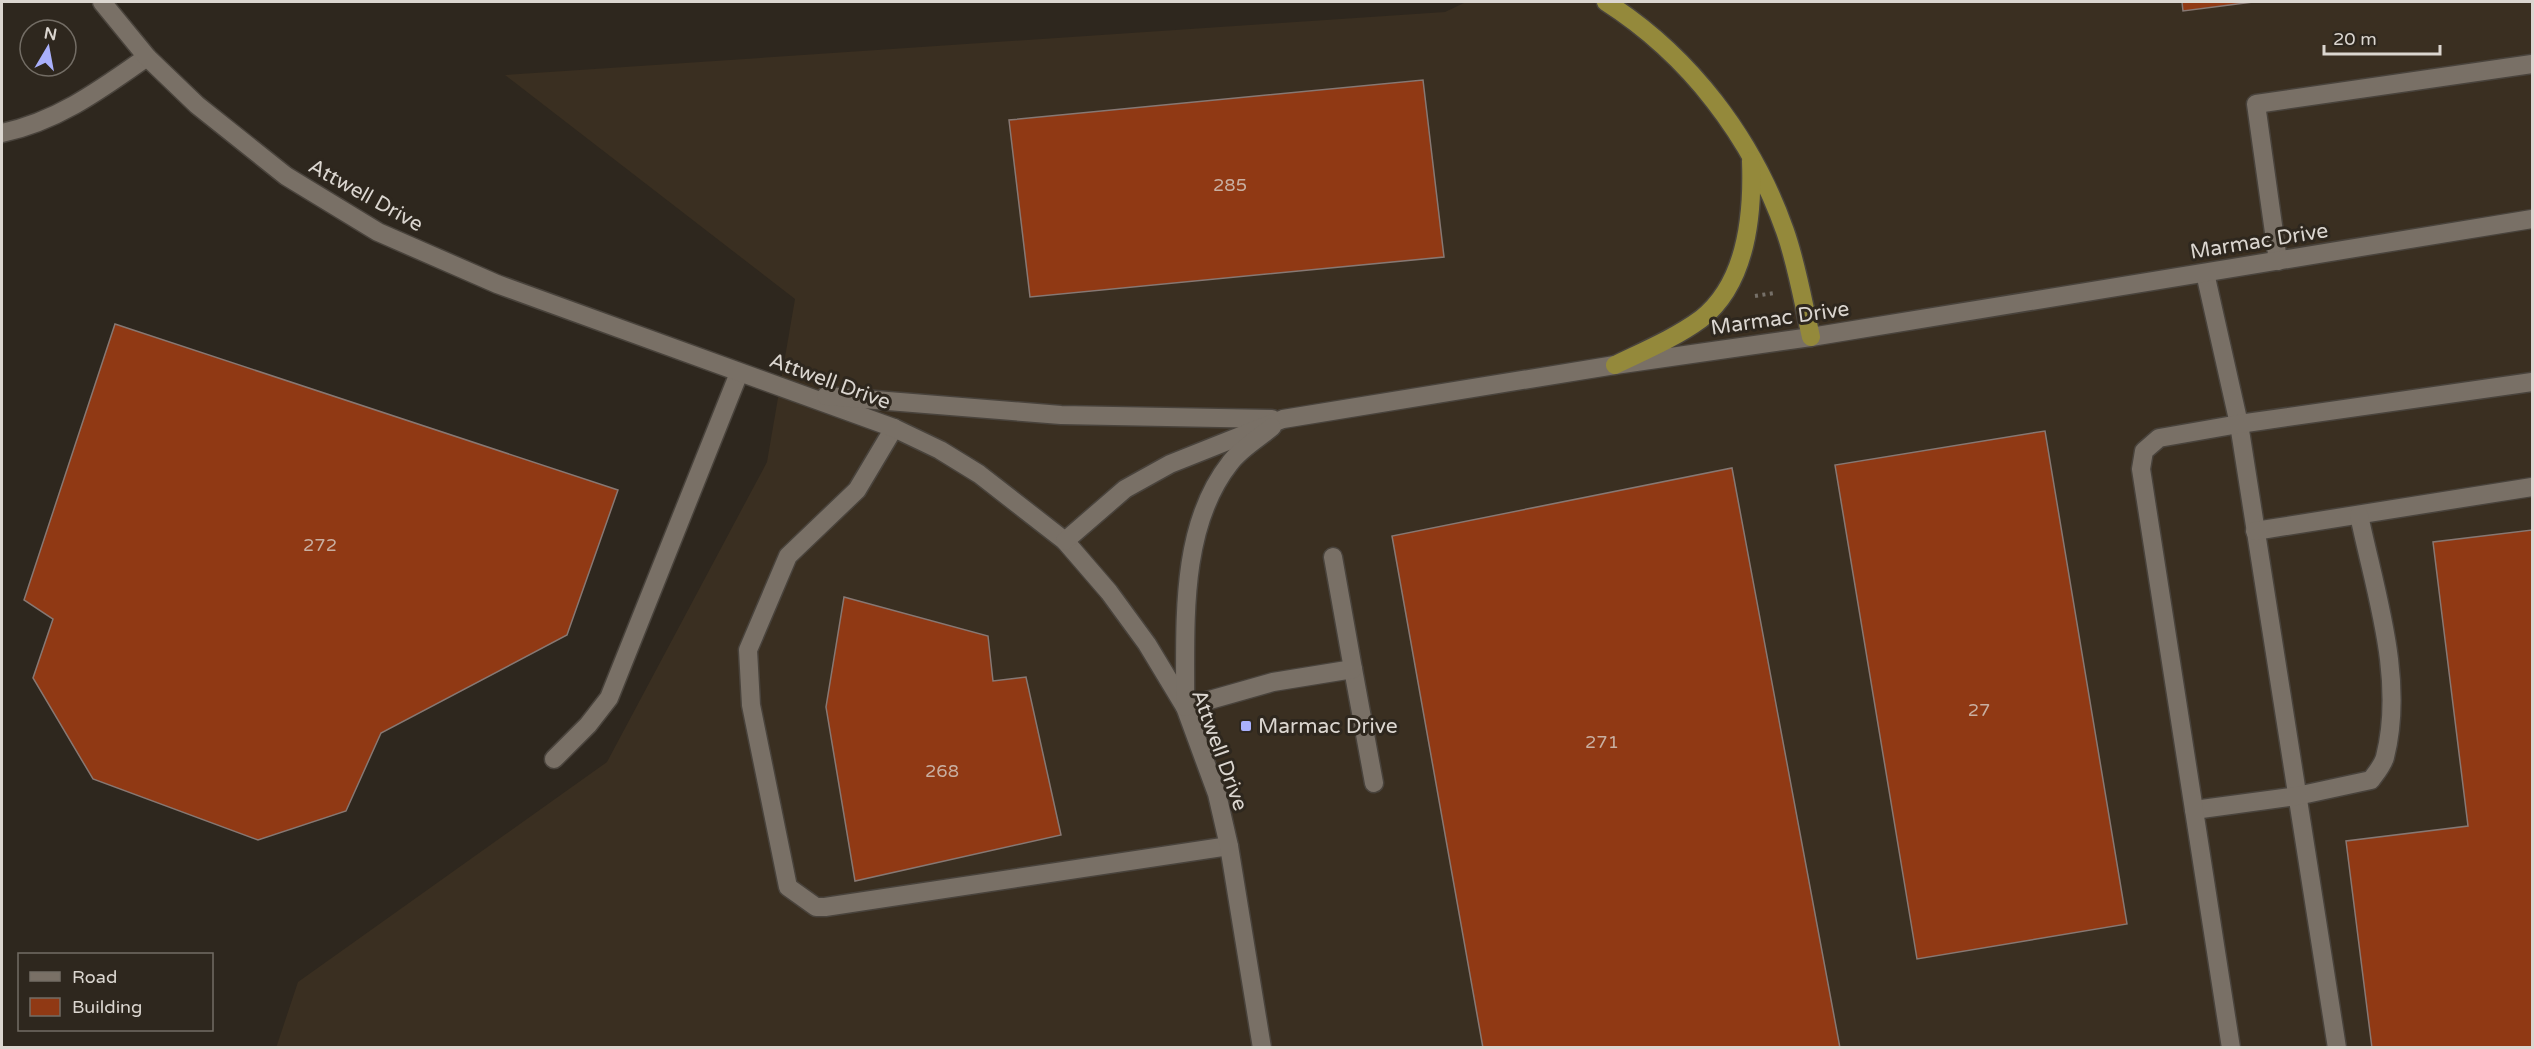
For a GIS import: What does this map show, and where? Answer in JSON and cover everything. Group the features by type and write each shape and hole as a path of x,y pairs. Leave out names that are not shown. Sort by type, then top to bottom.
{"highway":[{"path":"1606,2 1653,36 1691,73 1724,115 1751,159 1765,183 1785,233 1811,337"},
{"path":"1615,365 1665,341 1702,318 1723,294 1737,268 1747,228 1752,193 1751,159"}],"street":[{"name":"Attwell Drive","path":"102,2 147,57 197,105 286,176 378,232 497,284 894,428 940,450 979,474 1065,541 1109,592 1147,644 1185,707 1217,794 1229,846 1262,1047"},
{"path":"2,133 32,127 74,107 147,57"},
{"path":"2278,261 2256,104 2532,64"},
{"name":"Marmac Drive","path":"1065,541 1125,489 1170,464 1283,419 2532,221"},
{"path":"2205,273 2239,424 2337,1047"},
{"path":"554,759 588,726 609,698 739,373"},
{"path":"2231,1047 2141,468 2144,451 2159,438 2239,424 2532,382"},
{"path":"799,394 1061,415 1283,419"},
{"path":"1283,419 1231,461 1213,487 1200,522 1191,562 1186,611 1185,707 1273,682 1353,669"},
{"path":"894,428 857,490 788,556 748,650 751,705 788,887 816,907 825,907 1229,846"},
{"path":"2255,531 2532,487"},
{"path":"2194,810 2297,796 2371,780 2385,759 2392,709 2387,653 2360,515"},
{"path":"1333,557 1374,783"}],"path":[{"path":"1753,296 1762,297 1774,292"}],"shaded area":[{"path":"1466,2 2532,2 2532,1047 276,1048 298,982 607,762 767,462 795,299 505,75 1445,12"}],"building":[{"path":"2182,2 2253,2 2183,11"},
{"path":"1423,80 1444,257 1030,297 1009,120"},
{"path":"115,324 618,490 567,635 381,733 346,811 258,840 93,779 33,678 53,619 24,600"},
{"path":"2045,431 2127,924 1917,959 1835,465"},
{"path":"1732,468 1840,1048 1483,1048 1392,536"},
{"path":"2532,530 2532,1048 2372,1048 2346,841 2468,826 2433,542"},
{"path":"844,597 988,636 993,681 1026,677 1061,835 855,881 826,707"}],"place":[{"name":"Marmac Drive","path":"1246,726"}]}
